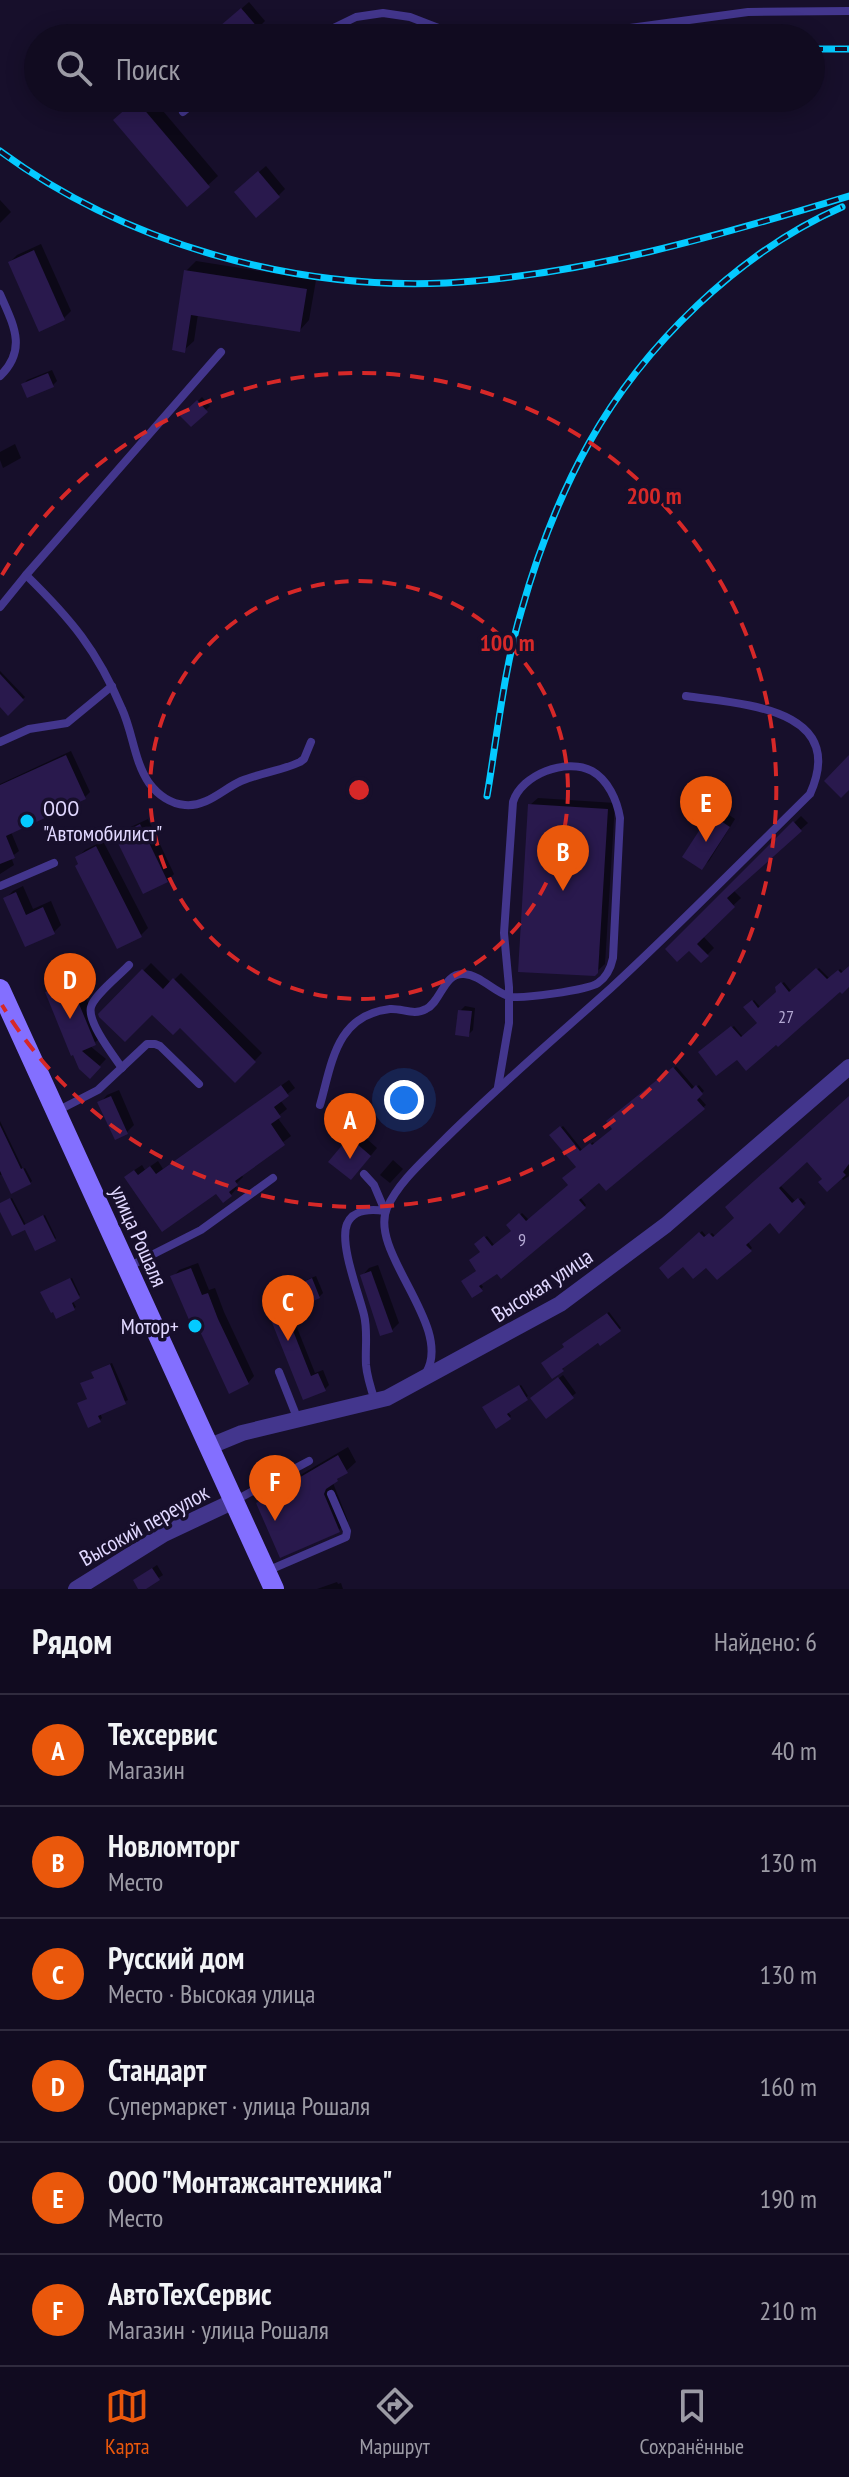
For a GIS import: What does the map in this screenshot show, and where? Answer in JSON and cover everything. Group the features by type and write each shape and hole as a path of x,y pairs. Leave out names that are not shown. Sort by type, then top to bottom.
{"main road":[{"name":"улица Рошаля","path":"0,989 270,1580"}],"street":[{"name":"Высокая улица","path":"208,1447 242,1433 375,1402 414,1385 537,1318 585,1287 666,1225 849,1067"},
{"name":"Высокий переулок","path":"76,1589 164,1534 234,1501"}],"lane":[{"path":"660,24 748,12 849,11"},
{"path":"342,24 356,17 383,13 410,17 428,24"},
{"path":"0,294 17,340 12,361 0,376"},
{"path":"0,607 221,352"},
{"path":"26,575 81,633 112,686 143,773 163,797 193,805 204,802 242,781 294,765 304,759 311,742"},
{"path":"0,742 29,729 67,723 112,686"},
{"path":"686,696 792,715 815,729 823,739"},
{"path":"385,1211 421,1163 498,1087 655,947 801,803 819,781 828,759"},
{"path":"320,1105 341,1036 365,1017 387,1009 413,1012 428,1009 452,977 462,973 474,977 509,997 587,988 600,982 611,967 613,958 620,818 608,786 595,772 586,768 562,767 543,772 524,784 513,802 504,933 509,997 507,1042 498,1087"},
{"path":"0,886 54,863"},
{"path":"122,1068 93,1021 90,1008 129,965"},
{"path":"56,1111 94,1092 142,1047 155,1044 199,1084"},
{"path":"364,1174 374,1185 385,1211 388,1239 425,1323 432,1348 429,1368 414,1385"},
{"path":"127,1267 201,1230 273,1178"},
{"path":"375,1402 366,1364 366,1326 352,1277 346,1232 347,1223 357,1213 375,1209 385,1211"},
{"path":"279,1372 299,1421"},
{"path":"234,1501 309,1461"},
{"path":"270,1580 346,1537 347,1531 331,1494"}],"building":[{"path":"241,8 255,24 222,24"},
{"path":"122,112 146,112 210,187 187,207 113,120"},
{"path":"258,171 280,197 256,218 234,192"},
{"path":"34,250 65,320 39,332 8,262"},
{"path":"184,270 307,289 300,332 191,315 185,353 172,350"},
{"path":"48,373 54,387 27,398 21,384"},
{"path":"197,400 208,412 191,427 180,416"},
{"path":"0,674 24,700 8,716 0,707"},
{"path":"66,755 86,799 6,836 15,858 0,864 0,785"},
{"path":"849,755 849,790 841,798 824,781"},
{"path":"528,804 608,809 598,973 595,976 518,972"},
{"path":"710,814 730,827 702,870 682,857"},
{"path":"793,821 802,831 727,898 735,907 697,944 709,956 701,963 689,951 677,962 665,949"},
{"path":"140,824 168,882 143,894 115,837"},
{"path":"96,846 142,937 117,949 75,866 78,864 75,857"},
{"path":"16,892 26,915 43,907 55,934 25,947 3,898"},
{"path":"849,966 849,987 746,1071 737,1060 716,1076 698,1052 731,1026 741,1037 757,1023 743,1007 752,1000 758,1008 776,992 775,987 781,982 789,992 816,968 827,979"},
{"path":"142,969 163,989 173,978 256,1062 235,1083 180,1028 173,1035 152,1015 125,1042 99,1017 98,1014"},
{"path":"70,982 96,1045 82,1051 101,1067 90,1079 71,1056 45,992"},
{"path":"458,1010 472,1011 469,1037 455,1035"},
{"path":"673,1067 692,1089 696,1085 703,1094 697,1100 705,1109 606,1191 599,1183 579,1200 586,1208 501,1279 497,1274 479,1286 483,1291 472,1298 461,1281 476,1271 469,1260 480,1252 474,1244 484,1236 492,1246 511,1231 506,1225 519,1213 526,1221 568,1185 562,1178 576,1167 549,1135 560,1126 580,1151 590,1143 592,1145 612,1129 606,1121"},
{"path":"281,1085 289,1096 274,1107 281,1117 271,1124 285,1145 235,1181 238,1185 229,1192 232,1196 223,1203 216,1194 162,1232 124,1177 134,1170 138,1175 150,1166 156,1174"},
{"path":"111,1096 128,1134 115,1140 97,1102"},
{"path":"849,1096 849,1164 843,1172 846,1175 827,1192 818,1182 822,1179 807,1162 779,1188 792,1203 798,1198 805,1207 779,1234 770,1223 746,1245 752,1251 717,1280 706,1268 693,1279 683,1267 668,1279 659,1268 699,1232 704,1237 709,1233 713,1237 734,1218 725,1207"},
{"path":"0,1125 31,1184 11,1194 0,1171"},
{"path":"349,1137 371,1156 351,1180 328,1162"},
{"path":"10,1198 24,1225 43,1215 56,1241 35,1251 25,1230 12,1236 0,1212 0,1203"},
{"path":"191,1268 202,1295 208,1293 249,1384 229,1394 198,1327 193,1329 170,1276"},
{"path":"371,1271 393,1332 380,1336 360,1275"},
{"path":"70,1278 80,1298 72,1303 75,1310 56,1319 40,1292"},
{"path":"312,1278 320,1298 286,1313 311,1376 318,1373 326,1391 303,1400 263,1300"},
{"path":"607,1313 621,1331 600,1346 598,1343 552,1379 541,1363 564,1347 562,1344"},
{"path":"110,1364 126,1404 98,1416 101,1422 88,1428 77,1403 87,1399 80,1383 94,1378 91,1372"},
{"path":"558,1377 574,1398 546,1419 530,1398"},
{"path":"519,1385 528,1400 507,1414 511,1419 496,1429 482,1407"},
{"path":"338,1455 348,1473 337,1479 324,1494 340,1532 280,1558 256,1503"},
{"path":"152,1568 160,1580 146,1589 138,1589 133,1580"}],"railway":[{"path":"825,49 849,49"},
{"path":"0,151 49,183 155,235 270,269 387,283 497,279 599,263 701,239 849,196"},
{"path":"487,796 505,680 521,612 550,526 589,443 637,372 697,306 767,249 842,207"}],"place":[{"name":"ООО \"Автомобилист\"","path":"27,821"},
{"name":"ООО \"Монтажсантехника\"","path":"706,842"},
{"name":"Новломторг","path":"563,891"},
{"name":"Стандарт","path":"70,1019"},
{"name":"Техсервис","path":"350,1159"},
{"name":"Мотор+","path":"195,1326"},
{"name":"Русский дом","path":"288,1341"},
{"name":"АвтоТехСервис","path":"275,1521"}]}
